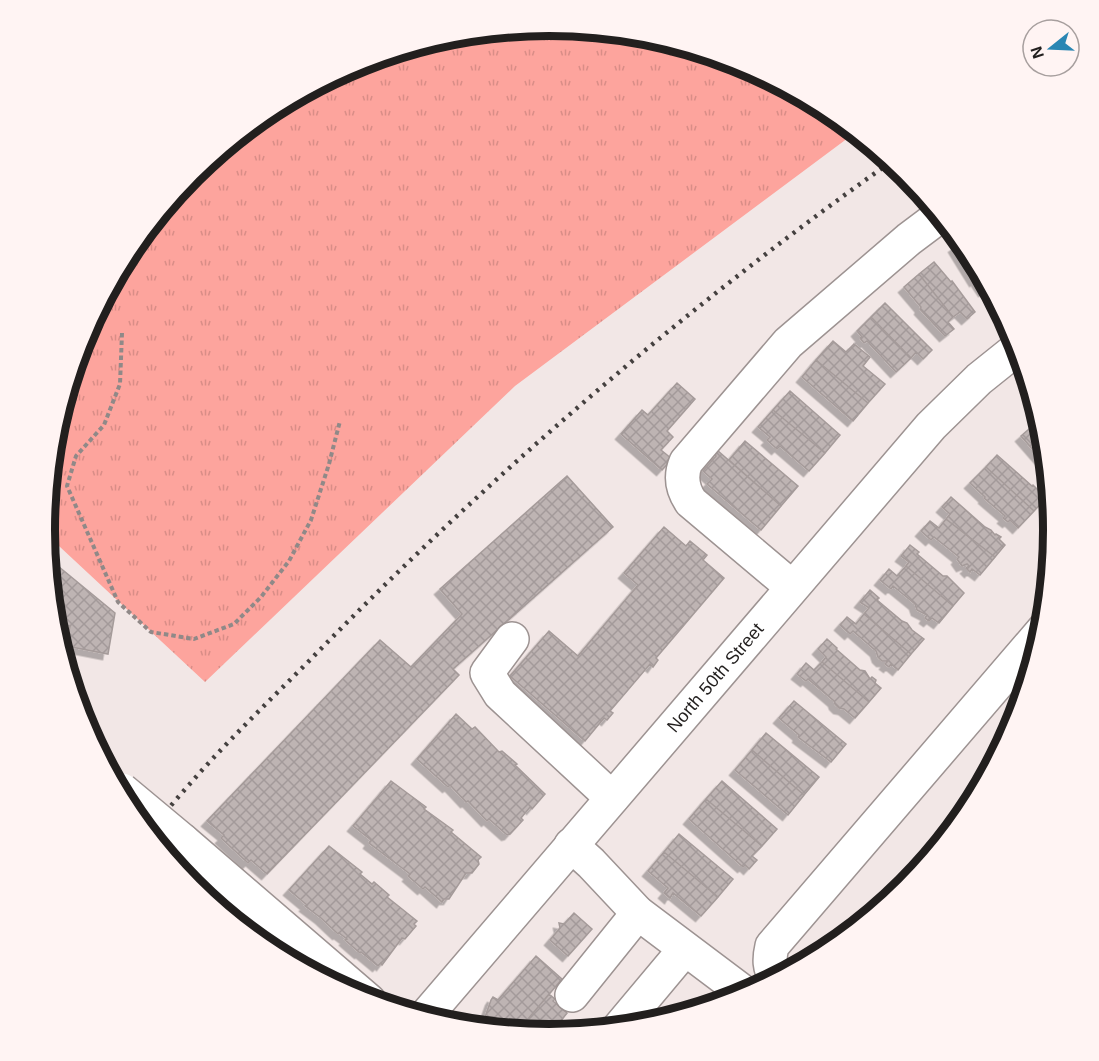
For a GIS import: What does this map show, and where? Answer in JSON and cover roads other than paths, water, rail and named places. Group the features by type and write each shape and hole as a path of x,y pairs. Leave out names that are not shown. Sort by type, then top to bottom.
{"main road":[{"path":"792,587 691,502 683,488 682,480 686,462 788,343 934,220"},
{"name":"North 50th Street","path":"431,1010 792,587 954,402 979,378 1011,353"},
{"path":"512,639 487,674 500,694 612,798"},
{"path":"771,972 769,959 772,946 1030,646"},
{"path":"135,801 345,980"},
{"path":"571,845 638,913 739,987"},
{"path":"572,995 638,913"},
{"path":"627,1019 685,949"}],"railway":[{"path":"153,827 204,768 256,714 378,592 517,461 663,336 814,217 884,167"}]}
